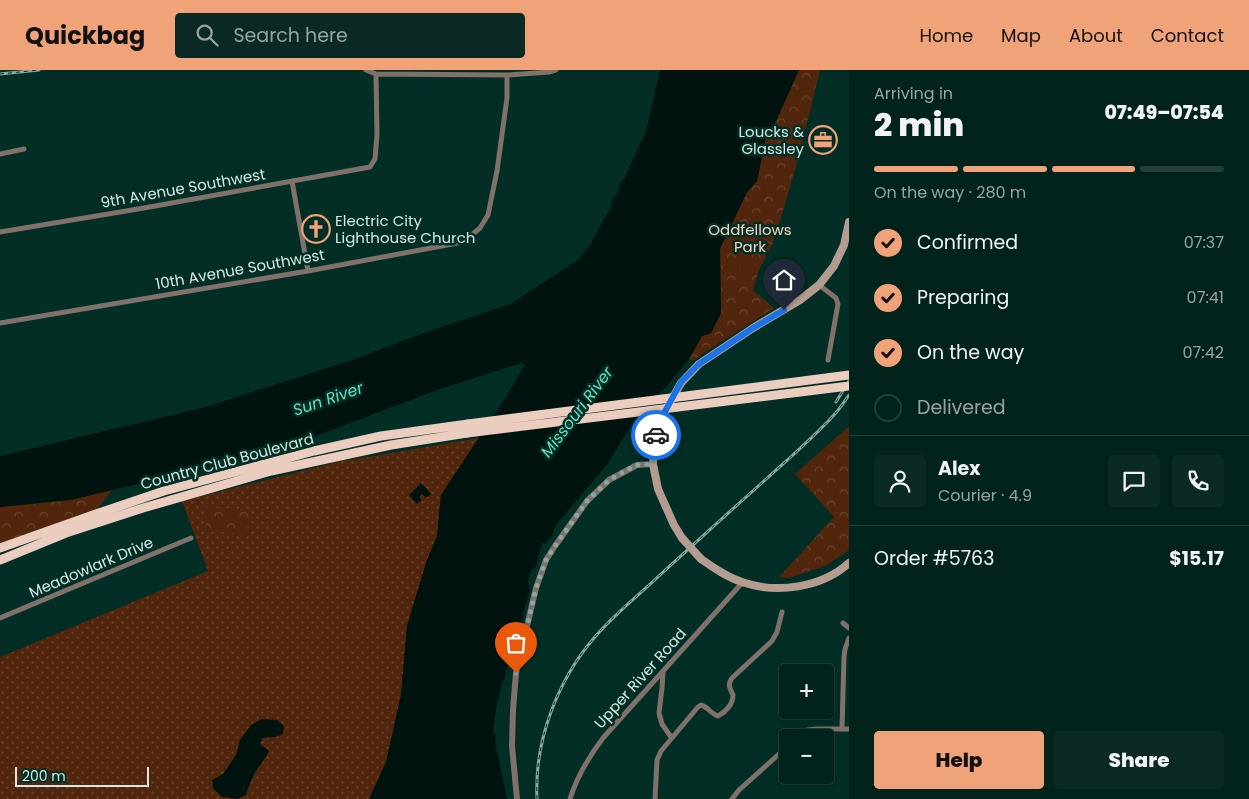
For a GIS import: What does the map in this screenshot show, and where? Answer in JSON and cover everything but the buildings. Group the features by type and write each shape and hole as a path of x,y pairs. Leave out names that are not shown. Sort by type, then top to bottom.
{"highway":[{"path":"467,428 849,375"},
{"path":"467,428 849,386"},
{"name":"Country Club Boulevard","path":"0,548 164,491 314,451 381,436 467,428"},
{"name":"Country Club Boulevard","path":"0,560 66,533 143,508 271,471 467,428"}],"main road":[{"path":"849,222 844,245 834,266 819,285 800,300 753,328 699,364 681,382 656,432 653,464 658,489 682,538 701,559 742,583 776,588 794,587 822,579 849,563"}],"street":[{"path":"366,70 376,74 479,72 507,75 556,70"},
{"name":"9th Avenue Southwest","path":"0,232 370,167 375,159 377,135 376,74"},
{"name":"10th Avenue Southwest","path":"0,323 308,271 458,244 467,240 480,228 488,215 507,98 507,75"},
{"path":"0,154 24,149"},
{"path":"292,181 308,271"},
{"path":"819,285 836,298 838,304 828,360"},
{"path":"517,799 512,746 516,673 536,588 546,560 587,501 609,480 636,465 653,464"},
{"name":"Meadowlark Drive","path":"0,618 191,538"},
{"name":"Upper River Road","path":"570,799 574,786 589,756 603,738 742,583"},
{"path":"655,799 657,760 661,751 671,737 701,705 718,716 731,704 733,695 729,682 772,641 782,612"},
{"path":"843,623 849,628"},
{"path":"842,729 846,672 845,648 849,638"},
{"path":"663,672 659,713 662,724 671,737"},
{"path":"834,729 849,729"},
{"path":"732,799 739,790 779,754"}],"green space":[{"name":"Oddfellows Park","path":"799,70 820,70 800,152 781,218 773,242 758,272 753,290 774,308 694,360 689,359 702,336 711,333 721,313 720,249 747,192 757,181 766,137 771,132"},
{"path":"742,250 753,254 747,270 736,266"},
{"path":"849,426 849,550 825,566 789,578 779,577 834,517 795,474"},
{"path":"479,438 441,495 437,536 427,560 407,626 401,695 386,762 369,799 0,799 0,657 208,571 182,501 338,462"},
{"path":"112,490 96,511 0,546 0,507 70,500"},
{"path":"207,507 249,510 247,534 206,531"}],"water":[{"path":"660,70 799,70 771,132 766,137 757,181 747,192 720,249 721,313 711,333 702,336 689,359 666,387 635,418 609,462 556,525 553,534 545,544 542,543 536,567 531,570 528,582 530,591 497,702 493,733 496,734 495,742 507,799 369,799 386,762 401,695 407,626 427,560 437,536 441,495 509,392 525,364 521,363 437,390 289,446 228,463 70,500 0,507 0,456 206,407 352,360 511,304 579,259 591,244 611,209 612,199 618,193 621,182 646,131"},
{"path":"421,483 431,494 426,498 422,494 419,497 422,500 417,504 409,495"},
{"path":"262,719 277,720 284,726 283,734 262,738 260,744 269,751 254,774 246,795 237,799 222,797 213,788 212,780 223,774 236,755 240,740 251,725"}],"railway":[{"path":"0,74 39,70"},
{"path":"836,402 849,381"},
{"path":"537,799 539,756 550,713 569,673 594,638 617,613 817,433 835,414 849,395"}],"way so far":[{"path":"516,673 536,588 546,560 587,501 609,480 636,465 653,464 656,435"}],"place":[{"name":"Loucks & Glassley","path":"823,140"},
{"name":"Electric City Lighthouse Church","path":"316,229"}],"route":[{"path":"656,435 662,417 681,382 699,364 784,310"}],"water label":[{"name":"Sun River","path":"328,399"},
{"name":"Missouri River","path":"577,412"}]}
